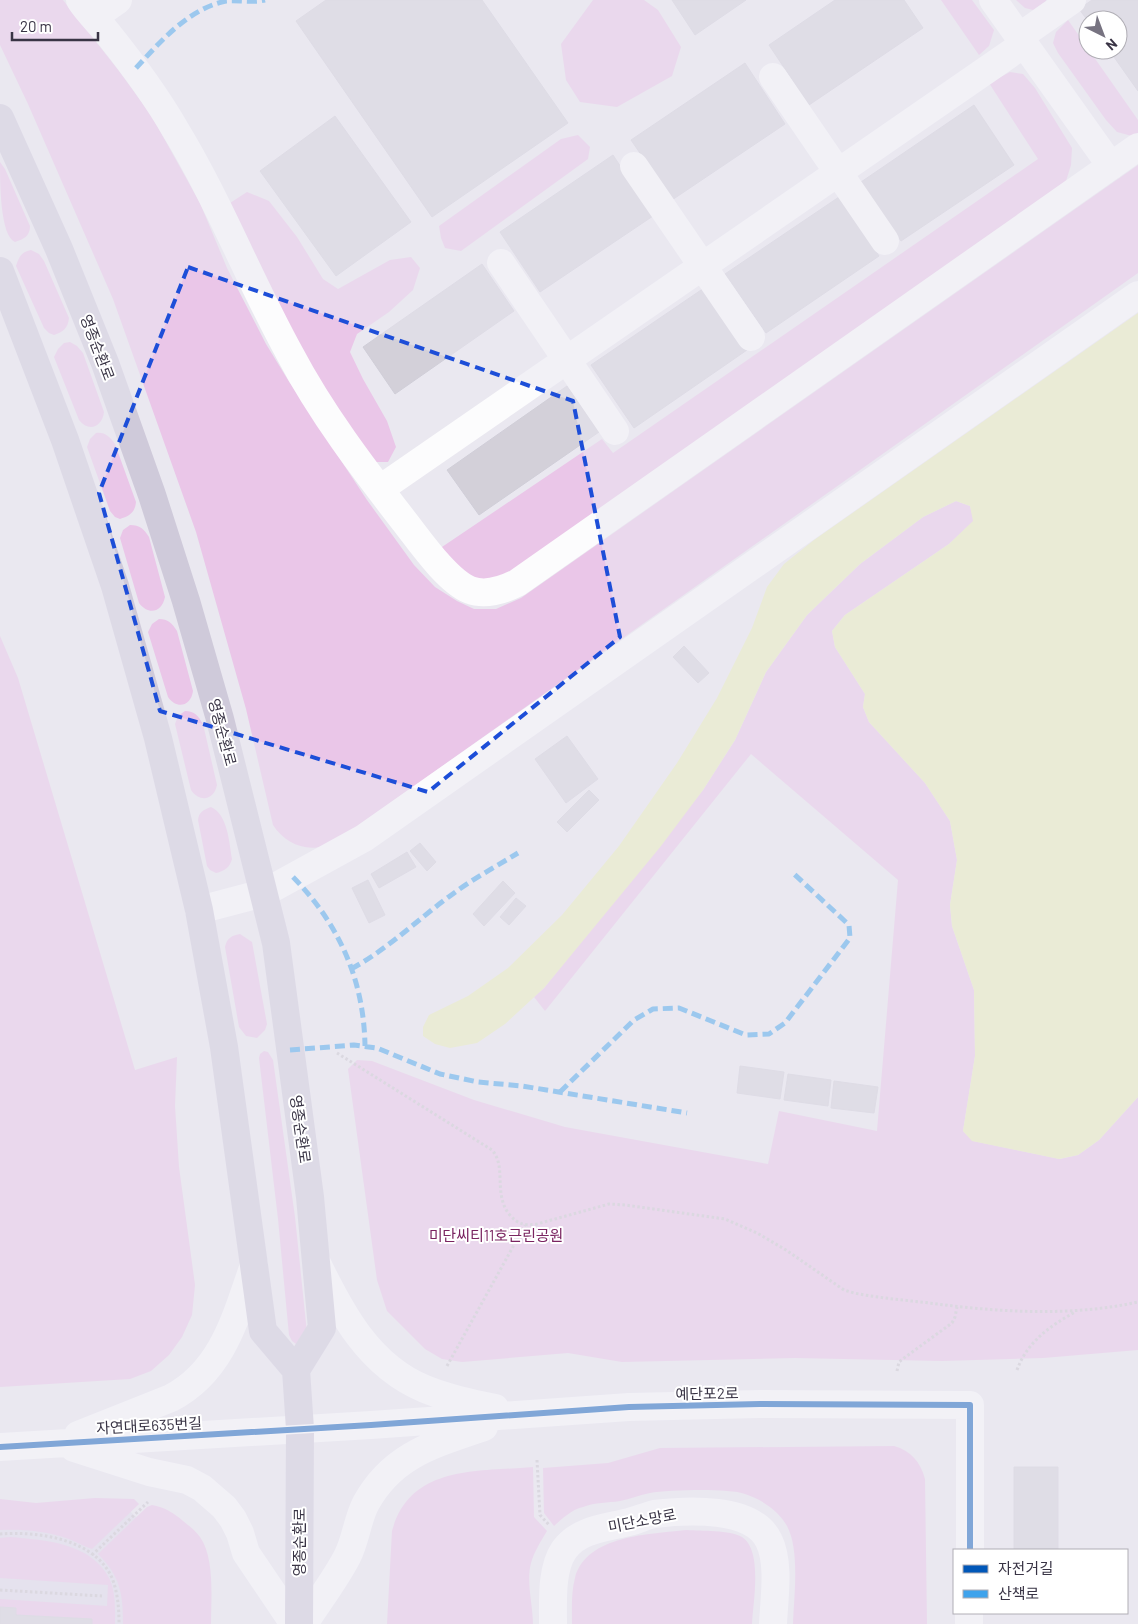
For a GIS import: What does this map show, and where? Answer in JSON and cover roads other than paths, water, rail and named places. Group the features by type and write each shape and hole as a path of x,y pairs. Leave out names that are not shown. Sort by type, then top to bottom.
{"main road":[{"name":"영종순환로","path":"0,118 55,241 105,363 152,495 186,601 220,719 276,943 310,1197 322,1328 296,1370 300,1429 299,1624"},
{"path":"3,287 65,440 115,586 158,738 199,910 224,1047 263,1331 296,1370"}],"street":[{"path":"118,0 87,9 136,68 175,128 212,195 253,284 291,356 320,404 380,489 430,555 451,576 470,590 502,591 518,583 1138,147"},
{"path":"993,0 1111,166"},
{"path":"380,489 838,172 1022,40 1072,0"},
{"path":"773,77 885,241"},
{"path":"634,166 751,336"},
{"path":"501,263 615,430"},
{"path":"199,910 264,893 372,832 1138,295"},
{"path":"316,1260 333,1297 350,1326 365,1346 391,1370 425,1389 459,1400 524,1414"},
{"path":"58,1444 171,1398 195,1383 215,1359 226,1341 254,1265"},
{"name":"예단포2로","path":"300,1429 629,1407 760,1404 970,1405 970,1549"},
{"path":"304,1624 348,1556 366,1503 385,1476 399,1463 418,1451 524,1414"},
{"name":"자연대로635번길","path":"0,1447 300,1429"},
{"path":"58,1444 149,1472 187,1480 202,1488 224,1507 233,1519 240,1533 246,1553 294,1624"},
{"name":"미단소망로","path":"553,1624 556,1571 564,1550 579,1536 597,1529 652,1515 685,1511 733,1515 747,1520 760,1528 770,1542 775,1567 774,1624"}],"park label":[{"name":"미단씨티11호근린공원","path":"496,1235"}]}
